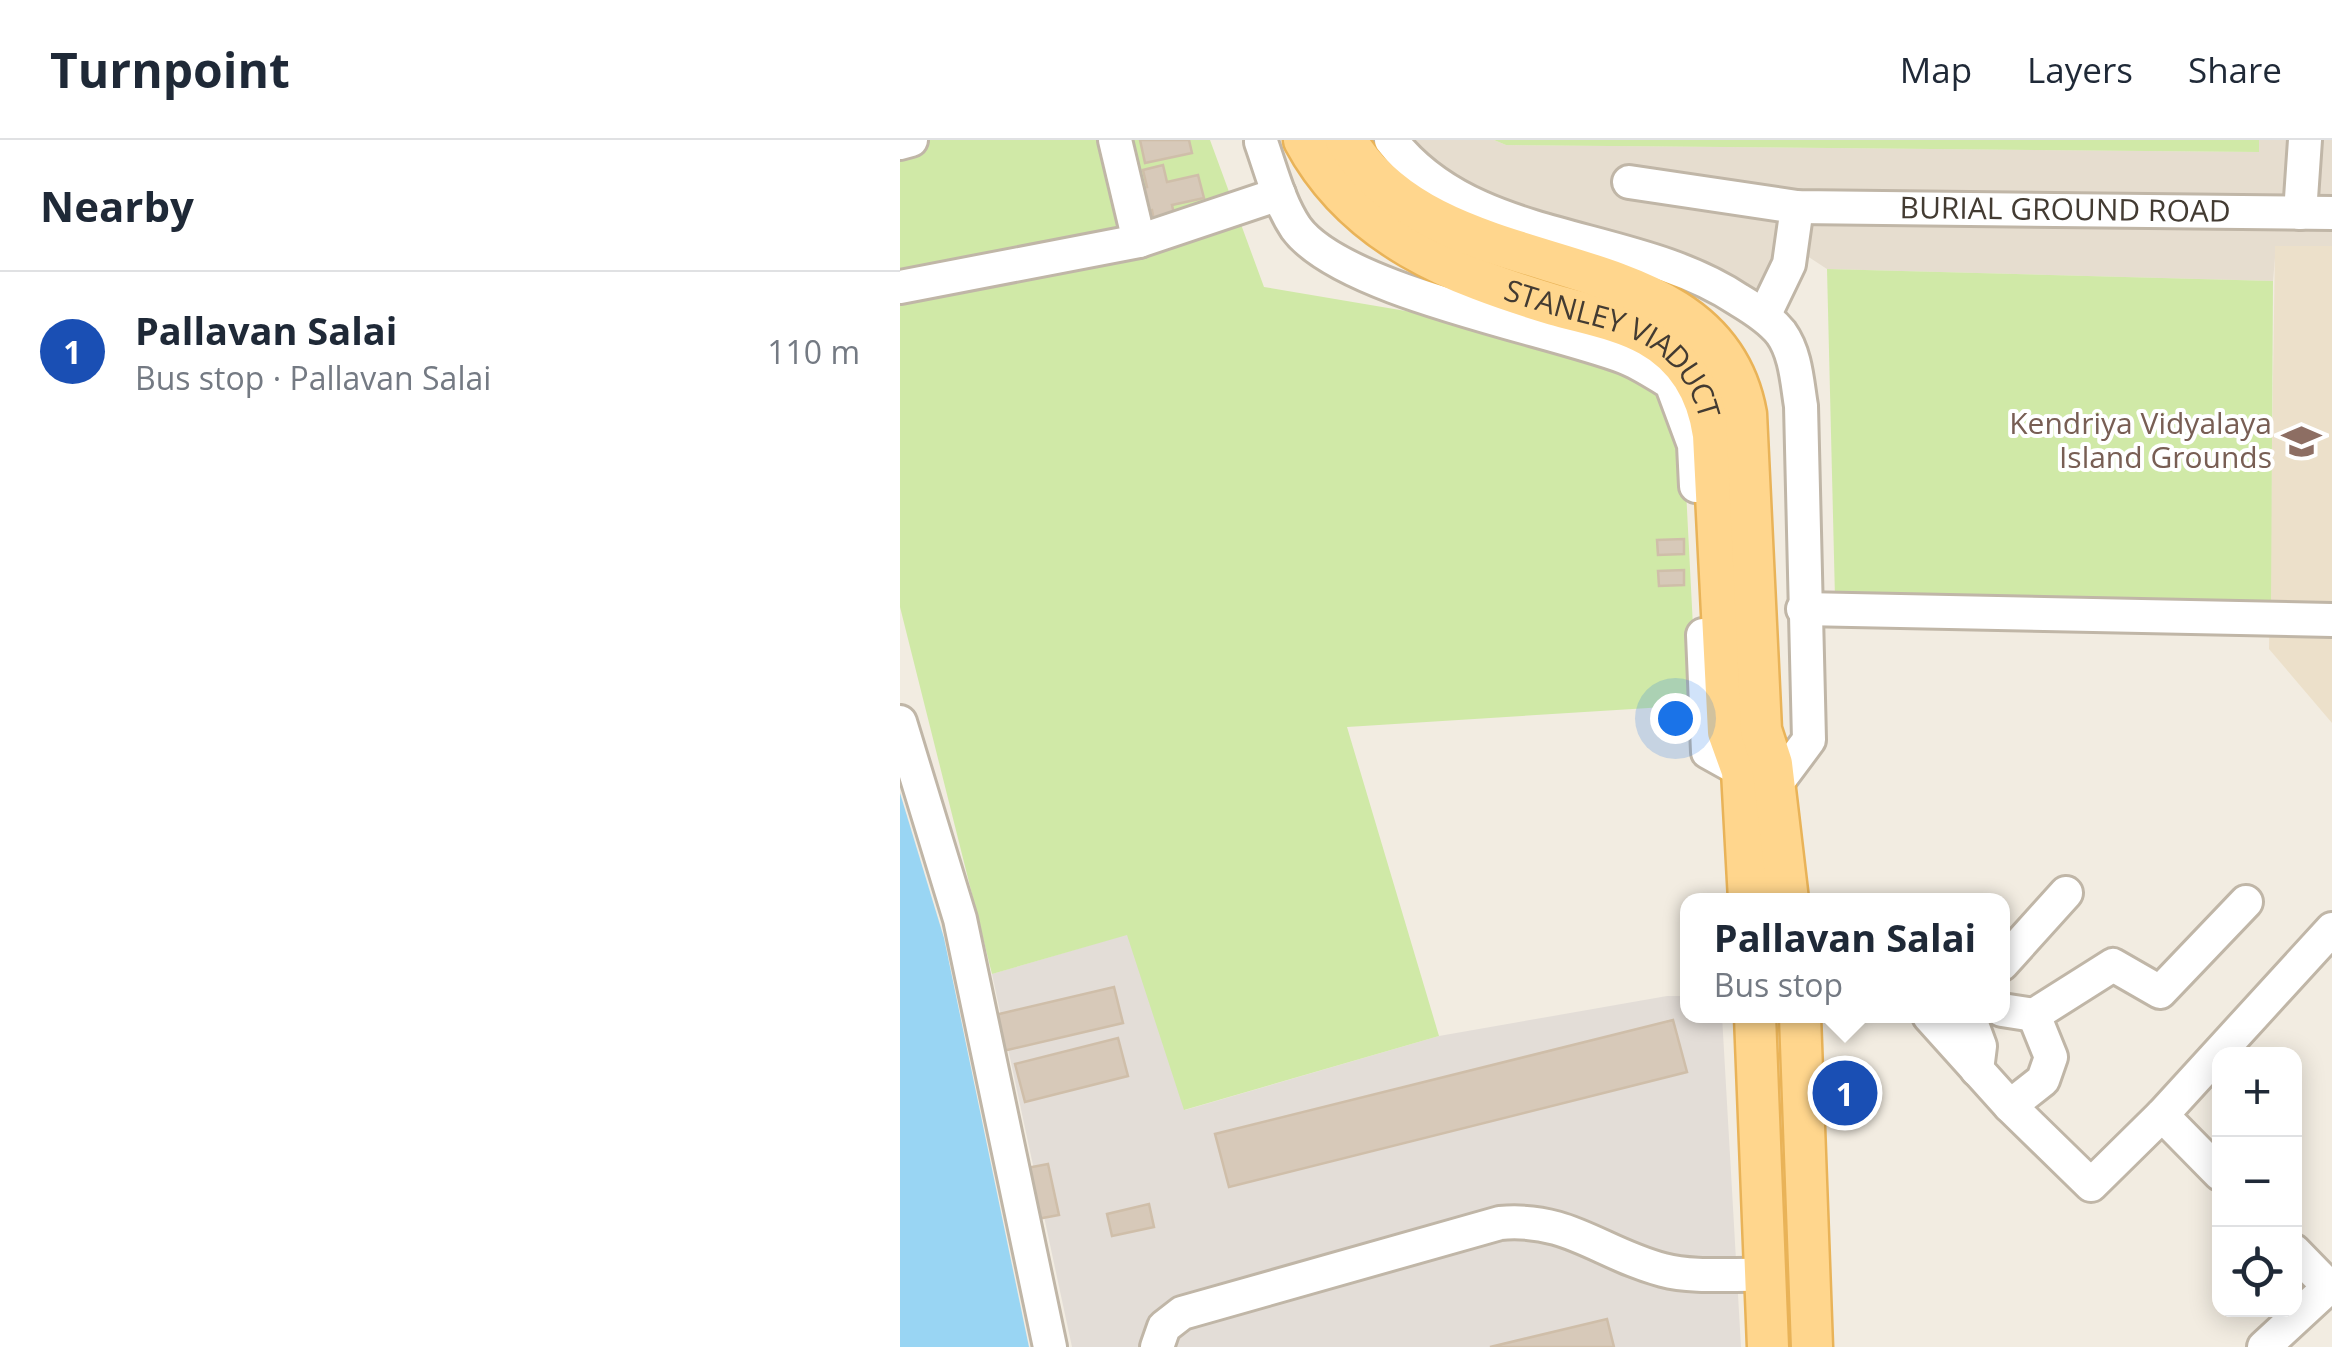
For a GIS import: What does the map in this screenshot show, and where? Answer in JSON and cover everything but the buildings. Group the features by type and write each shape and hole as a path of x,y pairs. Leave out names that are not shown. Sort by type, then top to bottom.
{"main road":[{"name":"STANLEY VIADUCT","path":"1304,140 1334,186 1394,240 1502,288 1647,334 1687,368 1710,411 1714,435 1744,731"},
{"name":"STANLEY VIADUCT","path":"1346,140 1370,172 1425,216 1484,242 1661,299 1701,325 1724,354 1741,386 1750,447 1744,731"},
{"path":"1744,731 1753,783 1786,893"},
{"path":"1749,893 1753,783"},
{"path":"1754,1023 1768,1347"},
{"path":"1800,1023 1812,1347"}],"street":[{"path":"900,143 911,140"},
{"path":"1114,140 1138,241"},
{"path":"1262,142 1279,194 1298,230 1342,262 1440,303 1626,358 1671,383 1694,445 1708,752 1753,783 1810,740 1803,609 1801,406 1794,360 1782,334 1764,316 1716,284 1635,252 1501,216 1438,186 1391,140"},
{"path":"2305,140 2317,213"},
{"path":"2317,213 2320,140"},
{"name":"BURIAL GROUND ROAD","path":"1629,182 1797,207 2317,213"},
{"path":"900,287 1138,241 1279,194"},
{"path":"1764,316 1789,264 1797,207"},
{"path":"1803,609 2332,620"},
{"path":"900,722 960,919 1050,1347"},
{"path":"2010,955 2066,892"},
{"path":"2010,1106 2042,1080 2050,1058 2018,1012 2113,965 2160,992 2246,902"},
{"path":"1935,1023 2010,1106 2090,1184 2162,1114 2332,929"},
{"path":"1972,1023 1980,1046 1977,1070"},
{"path":"2162,1114 2212,1166"},
{"path":"1157,1347 1164,1327 1182,1313 1500,1223 1533,1220 1562,1226 1664,1271 1765,1275"},
{"path":"2264,1347 2331,1288 2302,1260"}],"shaded area":[{"path":"1406,140 1494,140 1506,145 2258,152 2259,140 2332,140 2332,246 2276,246 2273,281 1827,269 1801,252 1771,312 1505,204 1447,175"},
{"name":"Kendriya Vidyalaya Island Grounds","path":"2275,246 2332,246 2332,723 2269,649"},
{"path":"1128,934 1185,1110 1439,1036 1680,996 1680,1023 1722,1023 1741,1347 1072,1347 992,974"}],"green space":[{"path":"900,140 1210,140 1264,287 1524,331 1653,380 1684,451 1697,705 1347,727 1439,1036 1184,1110 1127,935 992,974 900,607"},
{"path":"1494,140 2259,140 2259,152 1506,145"},
{"path":"1827,269 2273,281 2271,602 1835,598"}],"water":[{"path":"900,793 944,938 1029,1347 900,1347"}],"place":[{"name":"Kendriya Vidyalaya Island Grounds","path":"2302,441"},
{"name":"Pallavan Salai","path":"1845,1093"}]}
